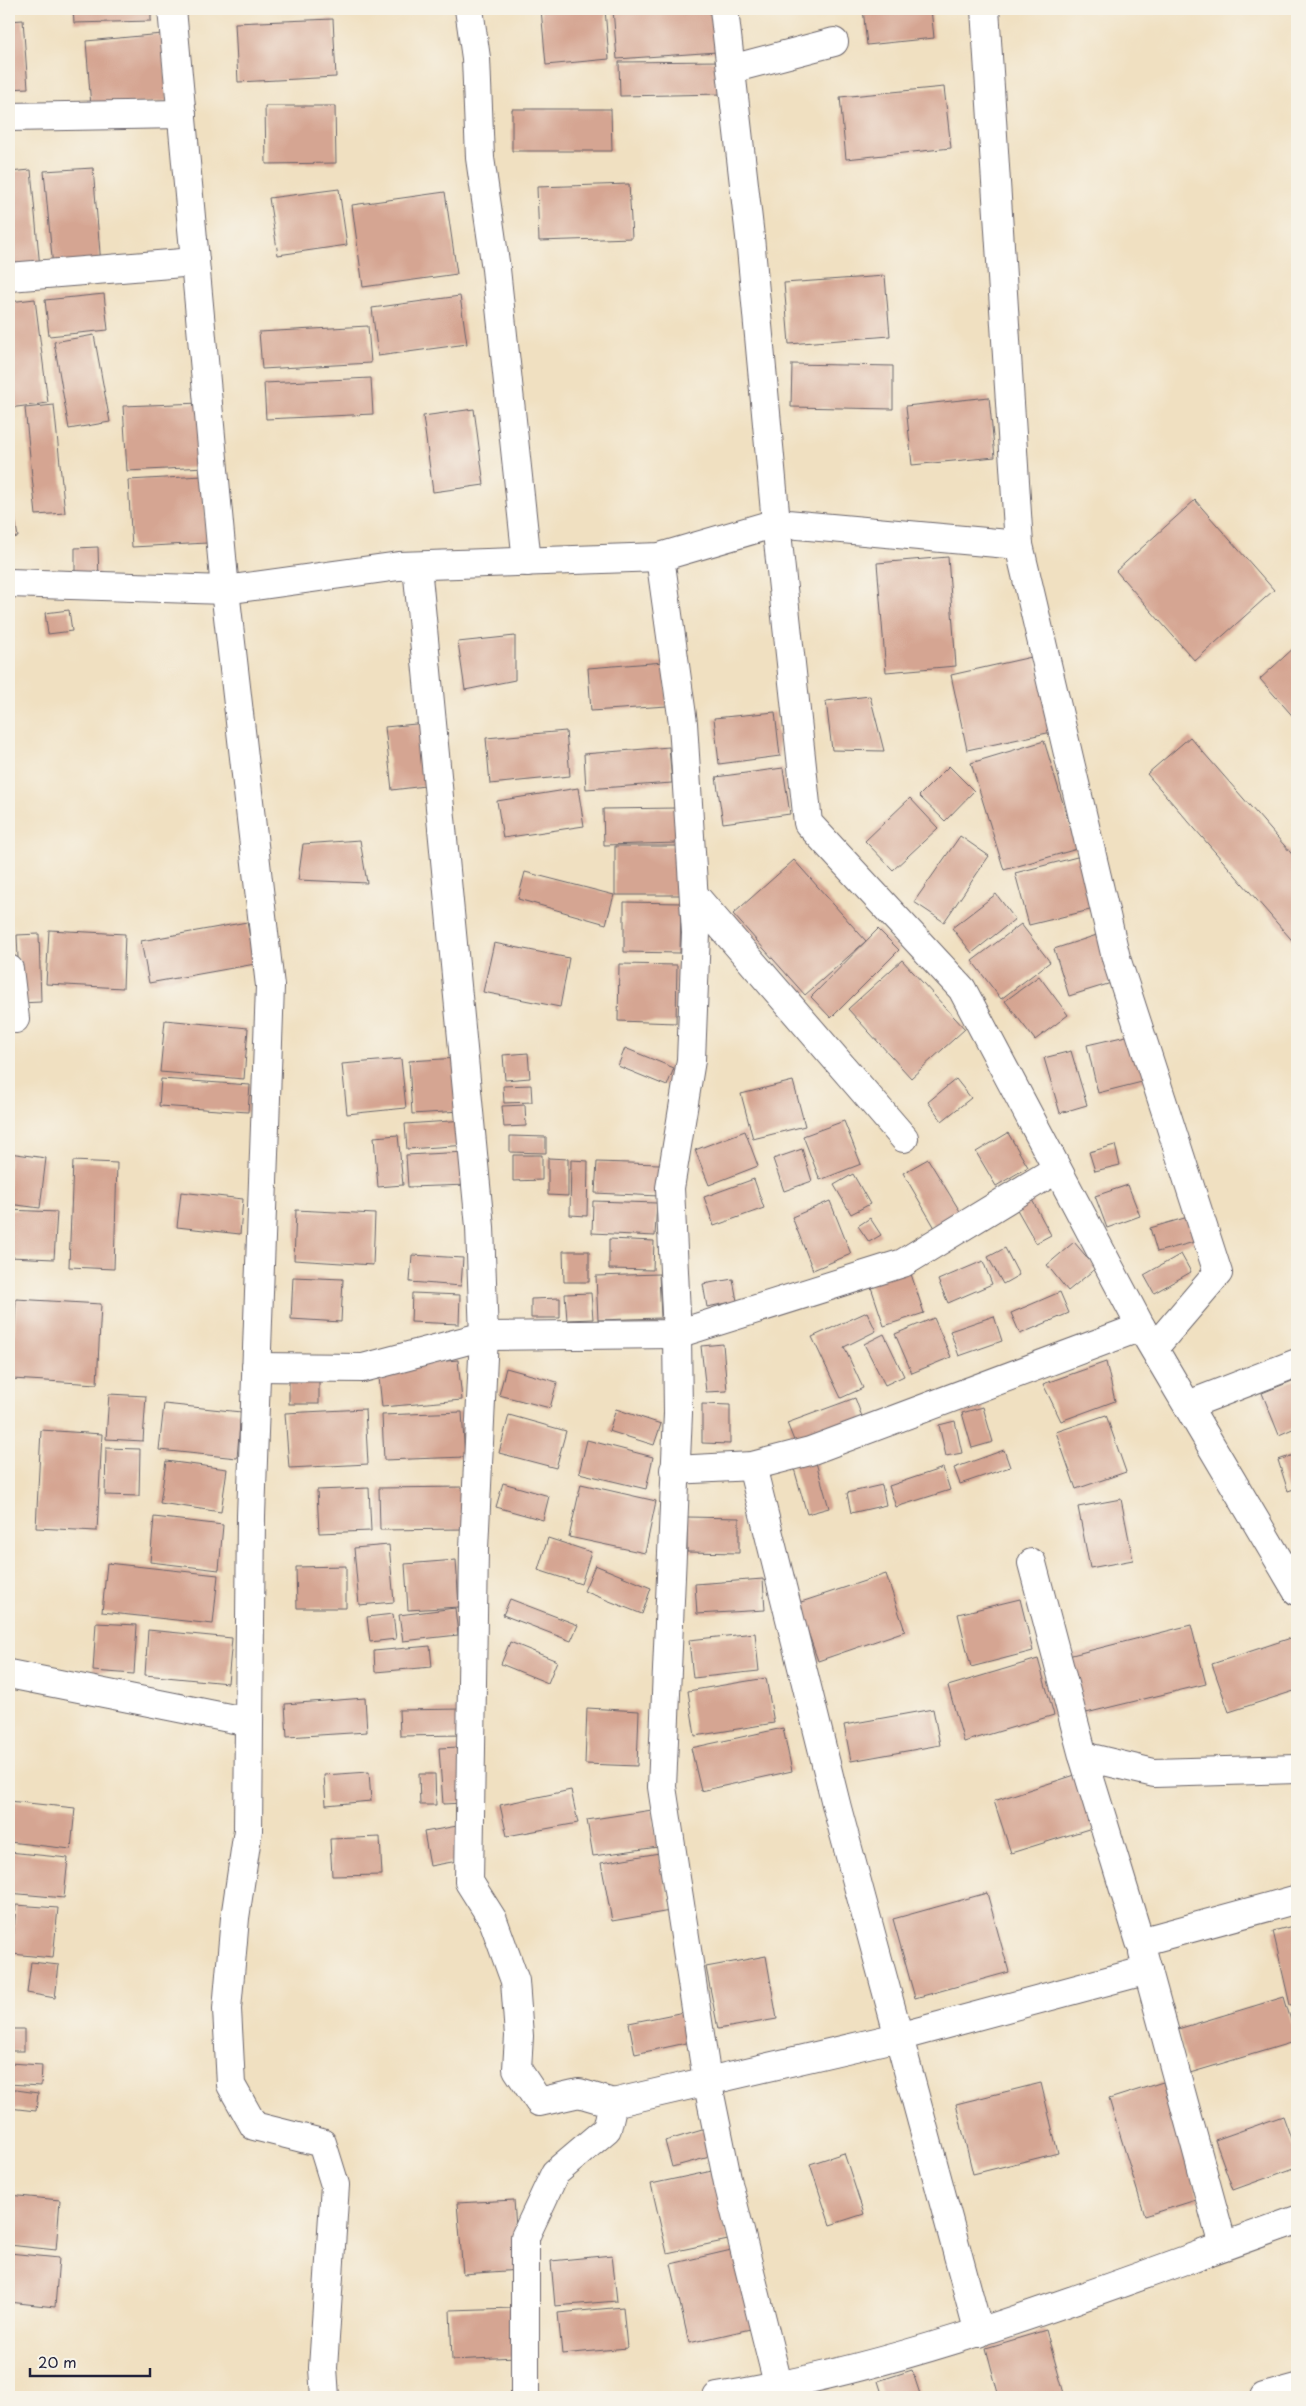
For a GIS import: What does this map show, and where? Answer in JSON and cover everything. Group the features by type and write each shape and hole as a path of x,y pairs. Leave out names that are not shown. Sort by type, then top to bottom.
{"street":[{"path":"172,9 225,590 270,986 251,1516 248,1830 235,1918 227,2009 231,2085 254,2126 322,2143 335,2185 323,2368 325,2397"},
{"path":"469,9 476,58 480,158 496,269 527,562"},
{"path":"724,9 750,237 776,522 808,823 962,989 1147,1338 1297,1590"},
{"path":"674,1470 752,1466 810,1451 1147,1338 1218,1273 1116,958 1019,546 984,9"},
{"path":"731,69 834,42"},
{"path":"9,117 182,114"},
{"path":"9,277 195,262"},
{"path":"9,583 225,590 399,566 660,557 776,522 1019,546"},
{"path":"660,557 683,723 696,933 690,1060 670,1188 677,1334 678,1413 674,1470 662,1787 707,2080 728,2183 779,2388"},
{"path":"417,566 480,1227 484,1336 474,1548 469,1882 494,1920 516,1980 519,2036 517,2069 539,2102 578,2093 613,2103 898,2037 1148,1970"},
{"path":"695,896 904,1138"},
{"path":"9,969 14,1019"},
{"path":"256,1368 363,1368 484,1336 677,1334 903,1263 1057,1169"},
{"path":"1188,1405 1297,1362"},
{"path":"752,1466 837,1808 979,2333"},
{"path":"1032,1563 1083,1756 1140,1942 1223,2246"},
{"path":"9,1674 249,1722"},
{"path":"1083,1756 1154,1773 1297,1769"},
{"path":"1140,1942 1294,1900"},
{"path":"525,2397 524,2237 555,2173 607,2129 613,2103"},
{"path":"717,2397 779,2388 882,2363 979,2333 1297,2220"},
{"path":"1264,2397 1297,2388"}],"building":[{"path":"73,9 151,9 151,21 74,23"},
{"path":"541,9 605,9 609,59 546,65"},
{"path":"613,9 714,9 717,52 617,59"},
{"path":"863,9 931,9 934,38 867,45"},
{"path":"333,19 336,77 238,82 235,23"},
{"path":"23,20 28,88 9,89 9,21"},
{"path":"162,34 168,101 91,107 86,41"},
{"path":"722,61 723,94 620,96 619,62"},
{"path":"944,87 951,148 846,159 840,97"},
{"path":"265,106 335,106 336,163 266,164"},
{"path":"512,109 611,109 612,151 512,151"},
{"path":"93,168 101,265 53,268 44,171"},
{"path":"31,170 40,268 9,271 9,172"},
{"path":"629,184 632,238 539,241 537,187"},
{"path":"339,189 347,245 278,255 269,198"},
{"path":"445,192 457,274 363,287 352,205"},
{"path":"885,276 890,336 789,344 784,283"},
{"path":"104,294 108,330 49,336 45,300"},
{"path":"460,296 467,344 378,356 372,308"},
{"path":"35,299 48,403 9,408 9,302"},
{"path":"368,326 371,363 262,369 259,332"},
{"path":"94,335 110,422 69,429 54,342"},
{"path":"792,364 893,366 893,409 791,407"},
{"path":"371,378 373,414 266,419 264,383"},
{"path":"989,397 995,457 912,465 906,406"},
{"path":"201,403 205,467 127,471 123,406"},
{"path":"54,405 65,513 36,515 25,408"},
{"path":"474,409 484,485 433,492 423,416"},
{"path":"203,476 207,543 132,547 128,480"},
{"path":"9,484 18,537 9,538"},
{"path":"1195,500 1274,590 1195,661 1116,571"},
{"path":"98,547 99,580 75,581 75,548"},
{"path":"948,557 956,666 886,672 877,563"},
{"path":"69,610 72,631 48,634 45,613"},
{"path":"515,636 515,680 465,690 458,642"},
{"path":"1297,645 1297,721 1260,679"},
{"path":"1036,656 1052,732 967,750 951,675"},
{"path":"664,662 667,706 591,711 588,668"},
{"path":"870,696 884,751 832,750 826,701"},
{"path":"775,712 780,756 719,764 714,718"},
{"path":"426,723 433,785 392,790 385,727"},
{"path":"566,731 570,776 490,784 486,738"},
{"path":"1190,737 1297,860 1297,946 1147,774"},
{"path":"1044,741 1077,849 1004,870 971,763"},
{"path":"669,747 672,783 586,789 584,754"},
{"path":"949,766 974,791 945,821 919,796"},
{"path":"783,768 790,814 723,823 716,777"},
{"path":"578,788 584,826 503,838 497,801"},
{"path":"910,798 938,828 893,870 865,841"},
{"path":"677,808 678,843 604,845 603,809"},
{"path":"960,836 989,856 944,922 914,902"},
{"path":"360,840 367,883 298,880 303,844"},
{"path":"615,846 684,846 684,895 615,895"},
{"path":"1081,856 1094,909 1029,925 1015,873"},
{"path":"794,860 866,941 805,995 733,914"},
{"path":"525,872 614,895 606,924 518,899"},
{"path":"996,894 1015,919 972,953 952,928"},
{"path":"624,902 681,903 680,953 624,952"},
{"path":"247,922 255,964 149,983 141,941"},
{"path":"1021,924 1050,962 1001,999 972,961"},
{"path":"878,929 899,950 831,1018 811,997"},
{"path":"49,930 125,934 123,988 46,984"},
{"path":"1106,932 1121,980 1069,996 1054,949"},
{"path":"39,934 41,1002 20,1003 17,935"},
{"path":"494,943 569,958 560,1007 483,992"},
{"path":"902,960 965,1029 911,1078 848,1009"},
{"path":"619,964 677,965 676,1023 618,1021"},
{"path":"1039,976 1068,1015 1035,1040 1005,1001"},
{"path":"165,1020 248,1028 244,1079 160,1072"},
{"path":"1135,1034 1146,1081 1098,1093 1087,1045"},
{"path":"625,1048 674,1068 667,1086 618,1066"},
{"path":"1071,1051 1087,1105 1060,1113 1044,1058"},
{"path":"528,1053 530,1078 505,1080 503,1055"},
{"path":"459,1058 461,1111 412,1114 409,1061"},
{"path":"401,1059 406,1108 347,1114 342,1064"},
{"path":"161,1079 250,1085 248,1112 159,1106"},
{"path":"956,1079 971,1098 942,1121 928,1102"},
{"path":"793,1081 805,1126 753,1139 741,1094"},
{"path":"531,1085 532,1102 504,1103 503,1086"},
{"path":"525,1105 526,1126 504,1127 502,1106"},
{"path":"466,1120 468,1145 407,1149 405,1124"},
{"path":"844,1121 861,1164 820,1180 803,1136"},
{"path":"745,1131 758,1166 709,1185 695,1150"},
{"path":"1008,1133 1028,1167 996,1186 976,1152"},
{"path":"398,1135 403,1185 378,1187 374,1137"},
{"path":"510,1136 546,1137 546,1153 510,1152"},
{"path":"1115,1145 1120,1165 1095,1171 1089,1152"},
{"path":"802,1149 812,1181 784,1191 773,1159"},
{"path":"467,1152 469,1185 408,1187 406,1155"},
{"path":"9,1153 46,1158 40,1208 9,1204"},
{"path":"513,1155 542,1155 542,1180 513,1181"},
{"path":"548,1158 568,1159 568,1196 548,1195"},
{"path":"928,1159 961,1213 935,1228 903,1173"},
{"path":"571,1160 588,1161 587,1216 570,1215"},
{"path":"73,1161 117,1163 114,1269 69,1267"},
{"path":"597,1162 660,1164 659,1196 595,1193"},
{"path":"853,1174 870,1204 851,1214 834,1185"},
{"path":"754,1179 764,1208 714,1226 704,1197"},
{"path":"1128,1185 1140,1216 1107,1228 1095,1196"},
{"path":"181,1192 243,1199 240,1234 177,1227"},
{"path":"1031,1198 1051,1235 1036,1243 1015,1206"},
{"path":"593,1201 657,1203 655,1236 592,1233"},
{"path":"830,1201 851,1254 813,1270 792,1217"},
{"path":"9,1210 57,1212 54,1259 9,1257"},
{"path":"296,1210 375,1214 373,1265 294,1260"},
{"path":"1195,1215 1202,1240 1157,1252 1150,1228"},
{"path":"870,1218 881,1235 869,1242 858,1226"},
{"path":"609,1239 654,1241 653,1270 609,1269"},
{"path":"1074,1242 1096,1268 1068,1291 1047,1265"},
{"path":"1005,1248 1019,1275 1003,1284 988,1257"},
{"path":"563,1251 589,1251 589,1282 564,1282"},
{"path":"1181,1254 1191,1272 1154,1293 1144,1275"},
{"path":"412,1255 463,1258 461,1286 410,1282"},
{"path":"983,1261 992,1284 948,1303 938,1280"},
{"path":"909,1268 924,1313 884,1326 869,1281"},
{"path":"659,1274 661,1318 598,1320 596,1276"},
{"path":"293,1277 343,1279 341,1322 291,1319"},
{"path":"733,1279 737,1301 707,1307 703,1284"},
{"path":"1060,1292 1069,1313 1020,1334 1011,1313"},
{"path":"412,1293 460,1295 459,1324 411,1322"},
{"path":"591,1293 593,1319 567,1320 565,1294"},
{"path":"560,1298 560,1318 531,1318 531,1299"},
{"path":"16,1299 101,1304 97,1384 12,1379"},
{"path":"867,1312 876,1331 844,1347 863,1388 841,1398 812,1337"},
{"path":"994,1316 1002,1341 959,1356 950,1331"},
{"path":"934,1318 951,1357 912,1373 895,1334"},
{"path":"884,1334 904,1376 885,1385 864,1344"},
{"path":"723,1344 727,1391 706,1392 701,1346"},
{"path":"458,1360 462,1400 382,1407 378,1367"},
{"path":"1106,1362 1115,1401 1061,1421 1043,1384"},
{"path":"506,1368 557,1382 550,1408 499,1395"},
{"path":"289,1375 319,1375 319,1404 289,1404"},
{"path":"1297,1379 1297,1427 1279,1435 1262,1393"},
{"path":"109,1394 146,1396 143,1441 106,1439"},
{"path":"855,1398 864,1422 797,1448 787,1423"},
{"path":"164,1404 241,1412 237,1458 159,1450"},
{"path":"702,1404 730,1405 730,1444 702,1443"},
{"path":"983,1407 993,1442 972,1448 962,1413"},
{"path":"365,1409 368,1464 289,1468 285,1413"},
{"path":"616,1409 661,1424 654,1445 609,1431"},
{"path":"462,1412 465,1457 384,1460 382,1415"},
{"path":"509,1415 566,1431 556,1468 499,1453"},
{"path":"1106,1415 1126,1472 1076,1489 1056,1432"},
{"path":"955,1421 962,1453 946,1456 939,1425"},
{"path":"41,1430 102,1434 97,1531 36,1528"},
{"path":"587,1440 653,1457 646,1489 579,1473"},
{"path":"106,1448 140,1449 139,1496 105,1495"},
{"path":"1004,1450 1010,1467 960,1484 954,1468"},
{"path":"1297,1454 1297,1488 1288,1491 1278,1460"},
{"path":"815,1459 829,1508 807,1514 793,1465"},
{"path":"166,1461 227,1469 221,1512 160,1503"},
{"path":"943,1468 950,1490 896,1507 889,1486"},
{"path":"503,1483 549,1496 543,1520 496,1507"},
{"path":"581,1484 656,1501 645,1553 569,1537"},
{"path":"882,1485 886,1505 851,1513 847,1493"},
{"path":"464,1487 464,1529 380,1530 379,1488"},
{"path":"369,1488 371,1531 319,1533 317,1490"},
{"path":"1121,1499 1133,1560 1090,1568 1078,1507"},
{"path":"154,1517 223,1525 219,1570 150,1562"},
{"path":"687,1517 739,1518 739,1553 687,1552"},
{"path":"548,1538 591,1552 581,1584 538,1570"},
{"path":"389,1545 394,1602 359,1605 354,1548"},
{"path":"456,1560 459,1607 408,1610 405,1564"},
{"path":"107,1563 218,1575 213,1624 102,1612"},
{"path":"595,1565 651,1588 642,1614 584,1591"},
{"path":"346,1566 346,1608 297,1608 296,1567"},
{"path":"886,1574 905,1631 818,1661 798,1603"},
{"path":"763,1579 765,1610 697,1614 695,1584"},
{"path":"510,1599 578,1625 571,1641 503,1615"},
{"path":"1020,1599 1033,1651 971,1667 958,1614"},
{"path":"455,1608 458,1635 403,1641 399,1615"},
{"path":"393,1614 396,1639 370,1642 367,1617"},
{"path":"96,1623 137,1625 134,1674 93,1671"},
{"path":"1191,1625 1206,1684 1082,1714 1068,1656"},
{"path":"148,1630 232,1638 228,1683 145,1675"},
{"path":"755,1633 759,1671 693,1678 689,1640"},
{"path":"1297,1636 1297,1690 1229,1712 1212,1664"},
{"path":"510,1642 557,1661 548,1683 501,1664"},
{"path":"430,1646 432,1667 375,1672 374,1651"},
{"path":"1038,1659 1054,1715 964,1742 948,1686"},
{"path":"766,1678 774,1723 695,1736 688,1691"},
{"path":"365,1698 367,1732 287,1737 285,1704"},
{"path":"587,1708 639,1711 637,1766 585,1764"},
{"path":"462,1709 463,1735 400,1736 399,1710"},
{"path":"933,1709 940,1745 851,1761 844,1725"},
{"path":"783,1728 792,1771 701,1791 691,1748"},
{"path":"459,1747 463,1803 443,1804 439,1748"},
{"path":"369,1772 371,1801 326,1805 324,1775"},
{"path":"419,1774 435,1774 436,1805 420,1805"},
{"path":"1075,1775 1092,1828 1011,1853 994,1801"},
{"path":"571,1790 578,1823 507,1836 500,1805"},
{"path":"9,1801 75,1808 71,1849 9,1842"},
{"path":"652,1810 658,1847 593,1856 587,1820"},
{"path":"457,1826 463,1860 430,1866 424,1832"},
{"path":"380,1837 382,1875 332,1876 330,1839"},
{"path":"9,1852 68,1858 64,1898 9,1893"},
{"path":"659,1853 670,1911 612,1921 601,1863"},
{"path":"987,1893 1009,1972 915,1998 893,1919"},
{"path":"16,1905 58,1908 53,1958 12,1954"},
{"path":"9,1913 14,1914 10,1939 9,1939"},
{"path":"1297,1925 1297,2003 1290,2005 1273,1931"},
{"path":"766,1956 777,2019 718,2029 706,1967"},
{"path":"31,1962 59,1965 55,1998 27,1993"},
{"path":"1284,1997 1297,2041 1190,2073 1178,2029"},
{"path":"684,2012 691,2042 635,2054 629,2023"},
{"path":"9,2029 24,2029 24,2051 9,2051"},
{"path":"9,2063 42,2065 41,2086 9,2084"},
{"path":"1163,2082 1199,2199 1145,2216 1109,2099"},
{"path":"1041,2083 1058,2153 973,2174 956,2104"},
{"path":"9,2089 38,2093 36,2111 9,2108"},
{"path":"1283,2116 1297,2155 1297,2167 1233,2190 1215,2140"},
{"path":"709,2128 717,2155 672,2167 665,2141"},
{"path":"844,2153 864,2214 830,2225 810,2164"},
{"path":"712,2171 728,2240 667,2253 651,2184"},
{"path":"9,2195 60,2200 56,2250 9,2245"},
{"path":"514,2200 519,2270 463,2274 457,2203"},
{"path":"740,2248 759,2327 689,2343 671,2264"},
{"path":"9,2253 59,2258 55,2307 9,2302"},
{"path":"612,2255 617,2301 555,2306 551,2261"},
{"path":"623,2307 627,2348 562,2354 558,2313"},
{"path":"514,2308 516,2357 452,2360 450,2310"},
{"path":"1046,2330 1065,2397 999,2397 986,2348"},
{"path":"912,2370 921,2397 883,2397 878,2381"}]}
